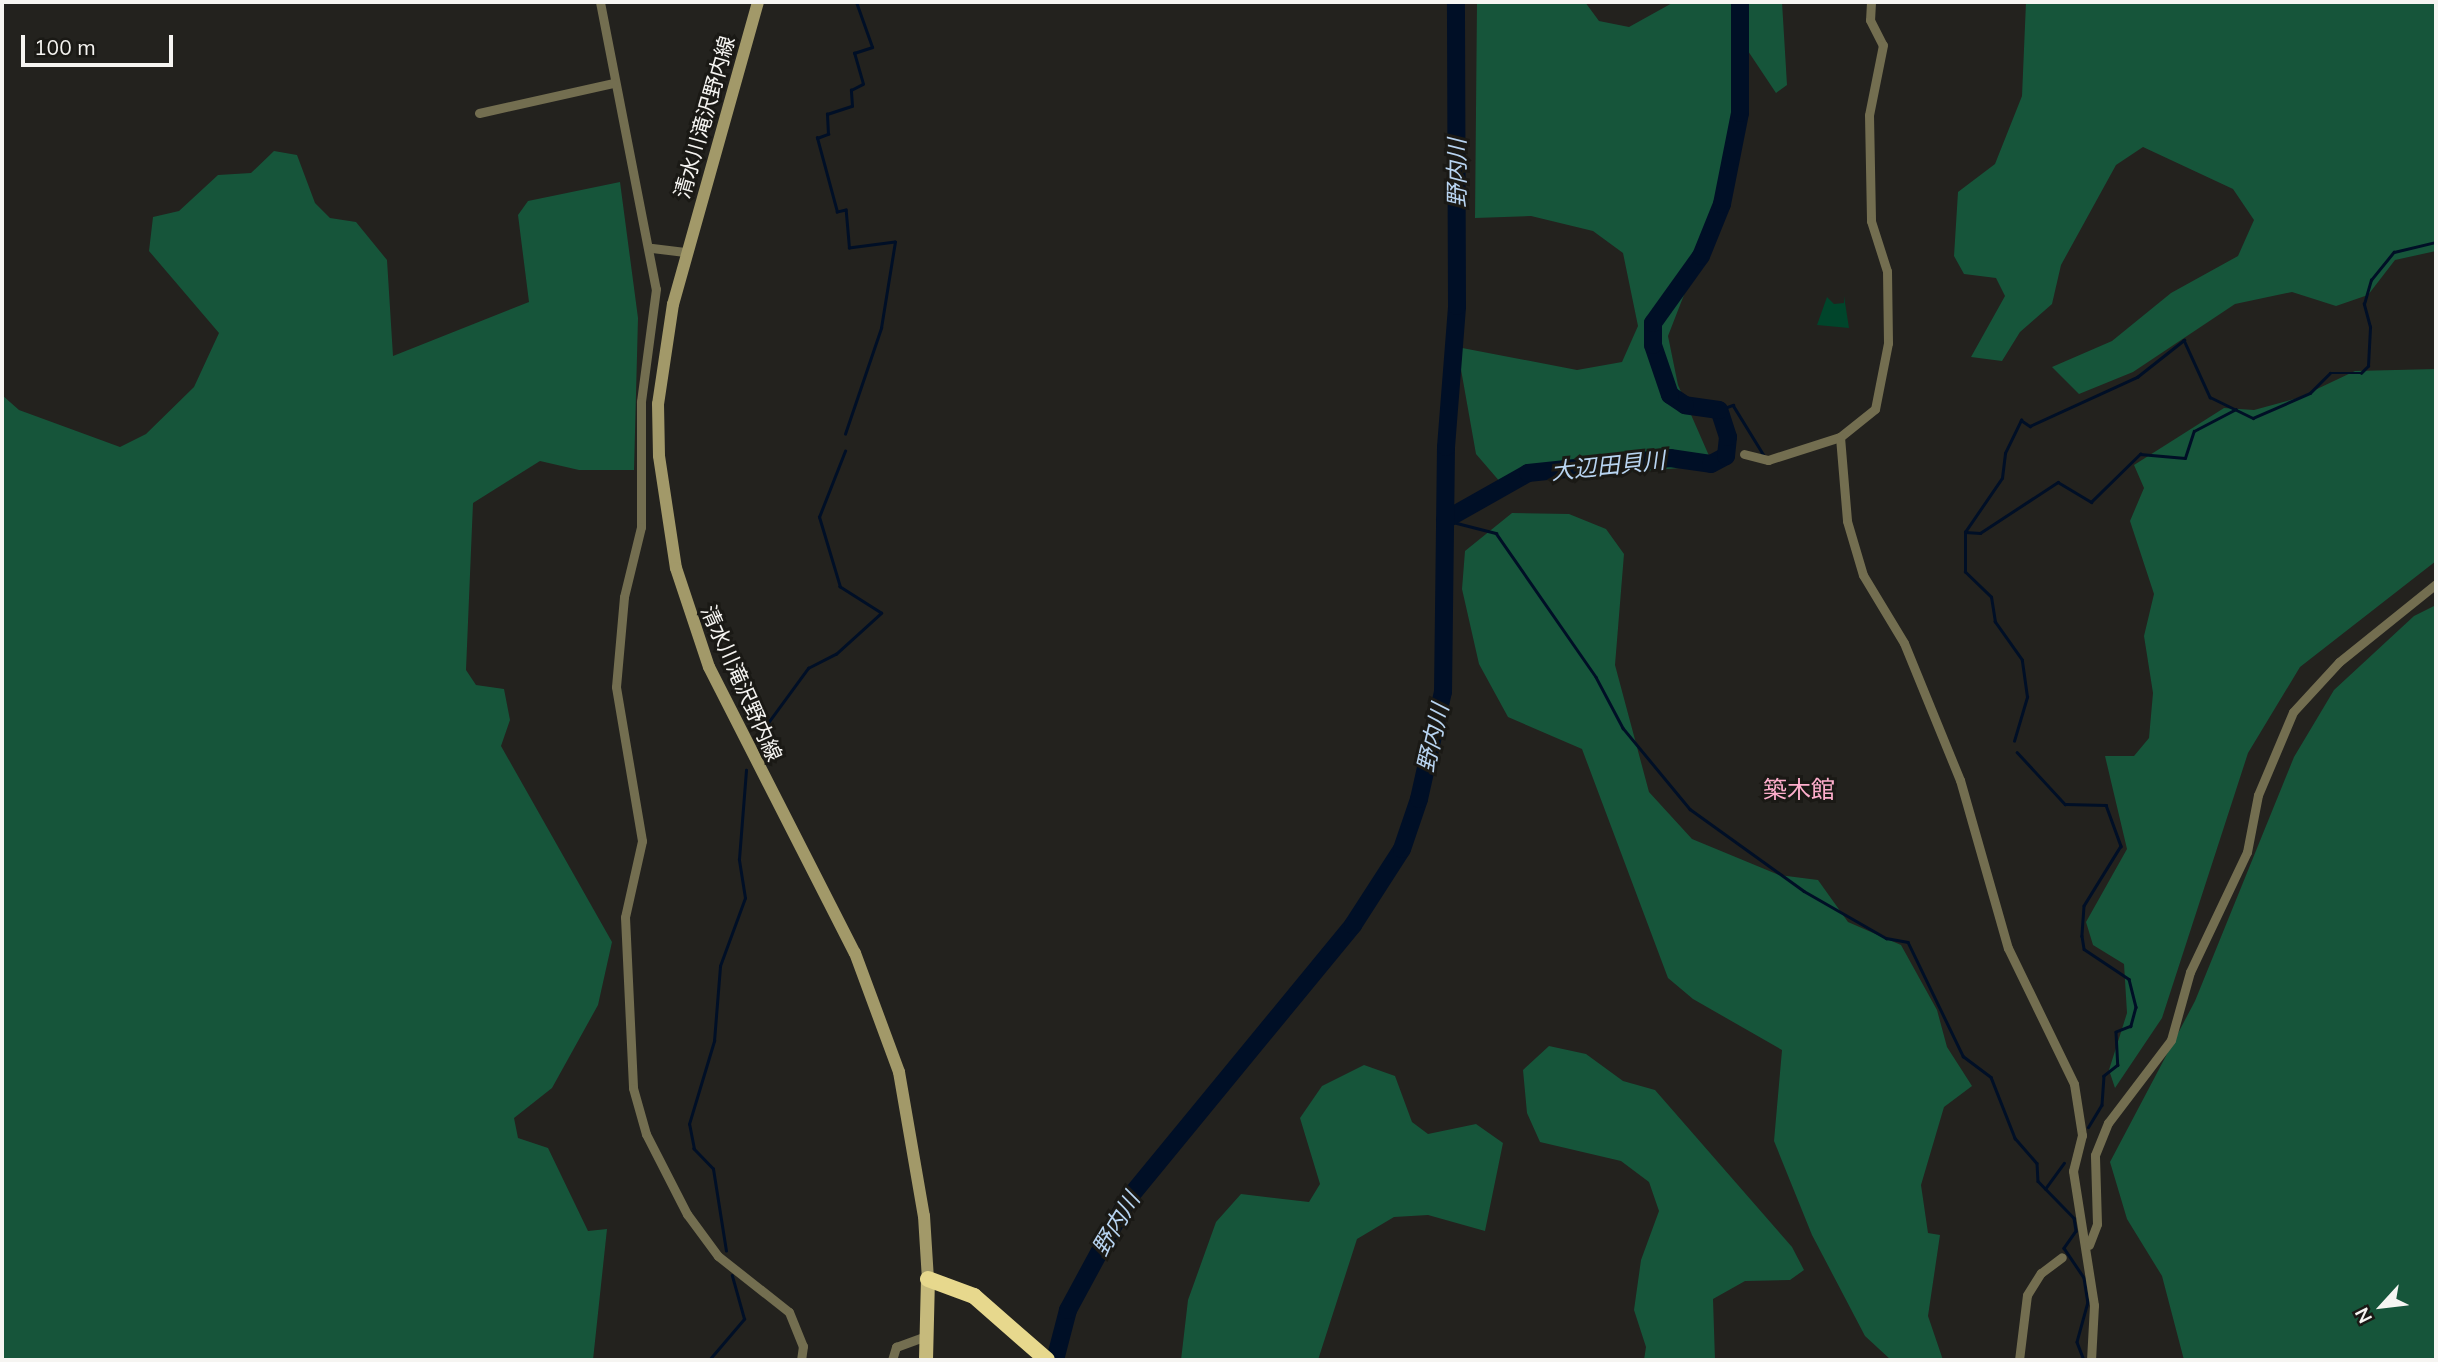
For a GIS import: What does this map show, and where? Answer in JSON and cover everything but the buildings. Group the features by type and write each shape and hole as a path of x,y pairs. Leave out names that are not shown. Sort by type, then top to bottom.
{"highway":[{"path":"928,1279 965,1291 1047,1360"}],"main road":[{"name":"清水川滝沢野内線","path":"758,2 685,252 658,404 659,456 676,568 714,678 878,1007 914,1138 928,1279"},
{"path":"926,1360 928,1279"}],"street":[{"path":"600,2 612,83 652,248 656,289 641,402 642,527 624,597 616,687 642,841 625,917 633,1088 646,1134 687,1214 719,1256 789,1312 802,1339 801,1360"},
{"path":"1744,454 1768,460 1840,437 1875,409 1888,343 1887,271 1871,221 1869,115 1883,45 1870,20 1871,2"},
{"path":"479,113 612,83"},
{"path":"652,248 685,252"},
{"path":"1840,437 1847,521 1863,575 1889,610 1919,678 1960,780 1998,924 2074,1084 2082,1135 2073,1171 2088,1247 2091,1360"},
{"path":"2088,1247 2097,1224 2095,1155 2108,1123 2171,1040 2190,971 2247,852 2258,795 2284,729 2339,662 2436,584"},
{"path":"2019,1360 2027,1296 2041,1273 2062,1257"},
{"path":"892,1360 896,1347 926,1336"}],"green space":[{"path":"1477,2 1585,2 1599,21 1629,27 1674,2 1782,2 1787,85 1776,93 1734,30 1738,90 1729,179 1668,336 1678,385 1710,458 1692,467 1501,483 1476,454 1457,347 1577,370 1622,362 1638,326 1623,253 1593,231 1531,216 1475,218"},
{"path":"2026,2 2436,2 2436,251 2395,260 2368,295 2336,306 2292,292 2235,304 2133,372 2079,394 2052,367 2112,341 2171,293 2238,256 2254,220 2233,189 2143,147 2116,165 2061,265 2052,304 2020,332 2002,361 1971,357 2005,296 1996,278 1964,274 1954,256 1958,192 1995,164 2022,96"},
{"path":"274,151 297,155 315,203 330,218 356,222 387,260 393,356 529,302 518,215 528,201 620,182 638,318 634,470 579,470 540,461 473,503 466,670 476,685 504,689 510,720 501,746 612,942 598,1005 552,1088 514,1118 518,1138 548,1148 588,1231 607,1229 593,1360 2,1360 2,395 19,410 120,447 146,434 194,387 219,333 149,251 153,217 179,211 218,175 251,173"},
{"path":"1844,296 1849,328 1817,325 1827,297 1834,304 1844,303"},
{"path":"2436,369 2436,561 2300,667 2248,753 2162,1018 2115,1088 2109,1070 2127,1013 2124,964 2093,945 2086,922 2127,849 2105,756 2134,756 2149,738 2153,693 2144,636 2154,594 2130,521 2144,488 2134,465 2224,408 2254,410 2298,398 2355,371"},
{"path":"1512,513 1569,514 1606,529 1624,554 1615,665 1649,792 1692,839 1779,875 1818,880 1848,922 1901,945 1937,1010 1947,1047 1972,1086 1944,1107 1921,1185 1928,1233 1940,1235 1928,1316 1943,1360 1891,1360 1865,1336 1812,1235 1774,1141 1782,1050 1693,999 1668,978 1582,749 1508,717 1479,664 1462,589 1465,551"},
{"path":"2436,605 2436,1360 2184,1360 2162,1276 2127,1219 2110,1162 2195,1001 2294,757 2334,690 2414,616"},
{"path":"1549,1046 1586,1054 1623,1081 1655,1090 1792,1247 1804,1270 1790,1280 1745,1281 1713,1299 1715,1360 1644,1360 1646,1347 1634,1310 1641,1260 1659,1211 1649,1182 1621,1161 1540,1142 1527,1113 1523,1070"},
{"path":"1364,1065 1395,1076 1412,1122 1428,1134 1476,1124 1503,1143 1485,1231 1428,1215 1394,1217 1357,1239 1318,1360 1181,1360 1188,1300 1216,1222 1241,1194 1309,1202 1320,1184 1300,1118 1322,1086"}],"waterway":[{"path":"845,434 881,328 895,242 849,248 846,210 837,212 817,138 828,134 827,114 852,106 851,90 863,84 854,53 872,47 856,2"},
{"name":"野内川","path":"1055,1360 1068,1310 1128,1199 1353,925 1402,849 1419,799 1443,692 1446,447 1457,306 1456,2"},
{"name":"大辺田貝川","path":"1445,520 1528,473 1670,458 1711,464 1726,456 1728,437 1719,410 1685,405 1670,395 1653,345 1653,323 1701,256 1722,204 1740,113 1740,2"},
{"path":"2014,741 2027,697 2022,660 1995,622 1991,597 1965,572 1965,532 2002,478 2005,453 2021,420 2030,426 2137,377 2184,340 2210,397 2253,418 2310,393 2330,373 2361,373 2368,366 2370,327 2364,304 2371,280 2394,252 2436,242"},
{"path":"1719,410 1733,405 1765,457"},
{"path":"1965,532 1980,533 2058,482 2091,502 2140,454 2185,458 2194,431 2236,409"},
{"path":"759,735 808,668 836,654 881,613 840,587 819,517 845,451"},
{"path":"1445,520 1496,533 1596,677 1623,728 1690,809 1804,891 1886,938 1908,942 1963,1056 1991,1077 2015,1138 2037,1163 2038,1181 2074,1218 2076,1231 2064,1248 2084,1278 2088,1302 2077,1342 2084,1360"},
{"path":"2017,752 2065,804 2106,805 2121,846 2084,906 2082,936 2084,949 2129,979 2136,1007 2131,1026 2116,1032 2118,1065 2104,1076 2102,1105 2089,1127"},
{"path":"726,1251 713,1169 694,1149 689,1124 714,1041 720,966 745,898 739,859 746,770"},
{"path":"2045,1189 2064,1163"},
{"path":"709,1360 744,1319 732,1276"}],"district":[{"name":"築木館","path":"1799,790"}]}
